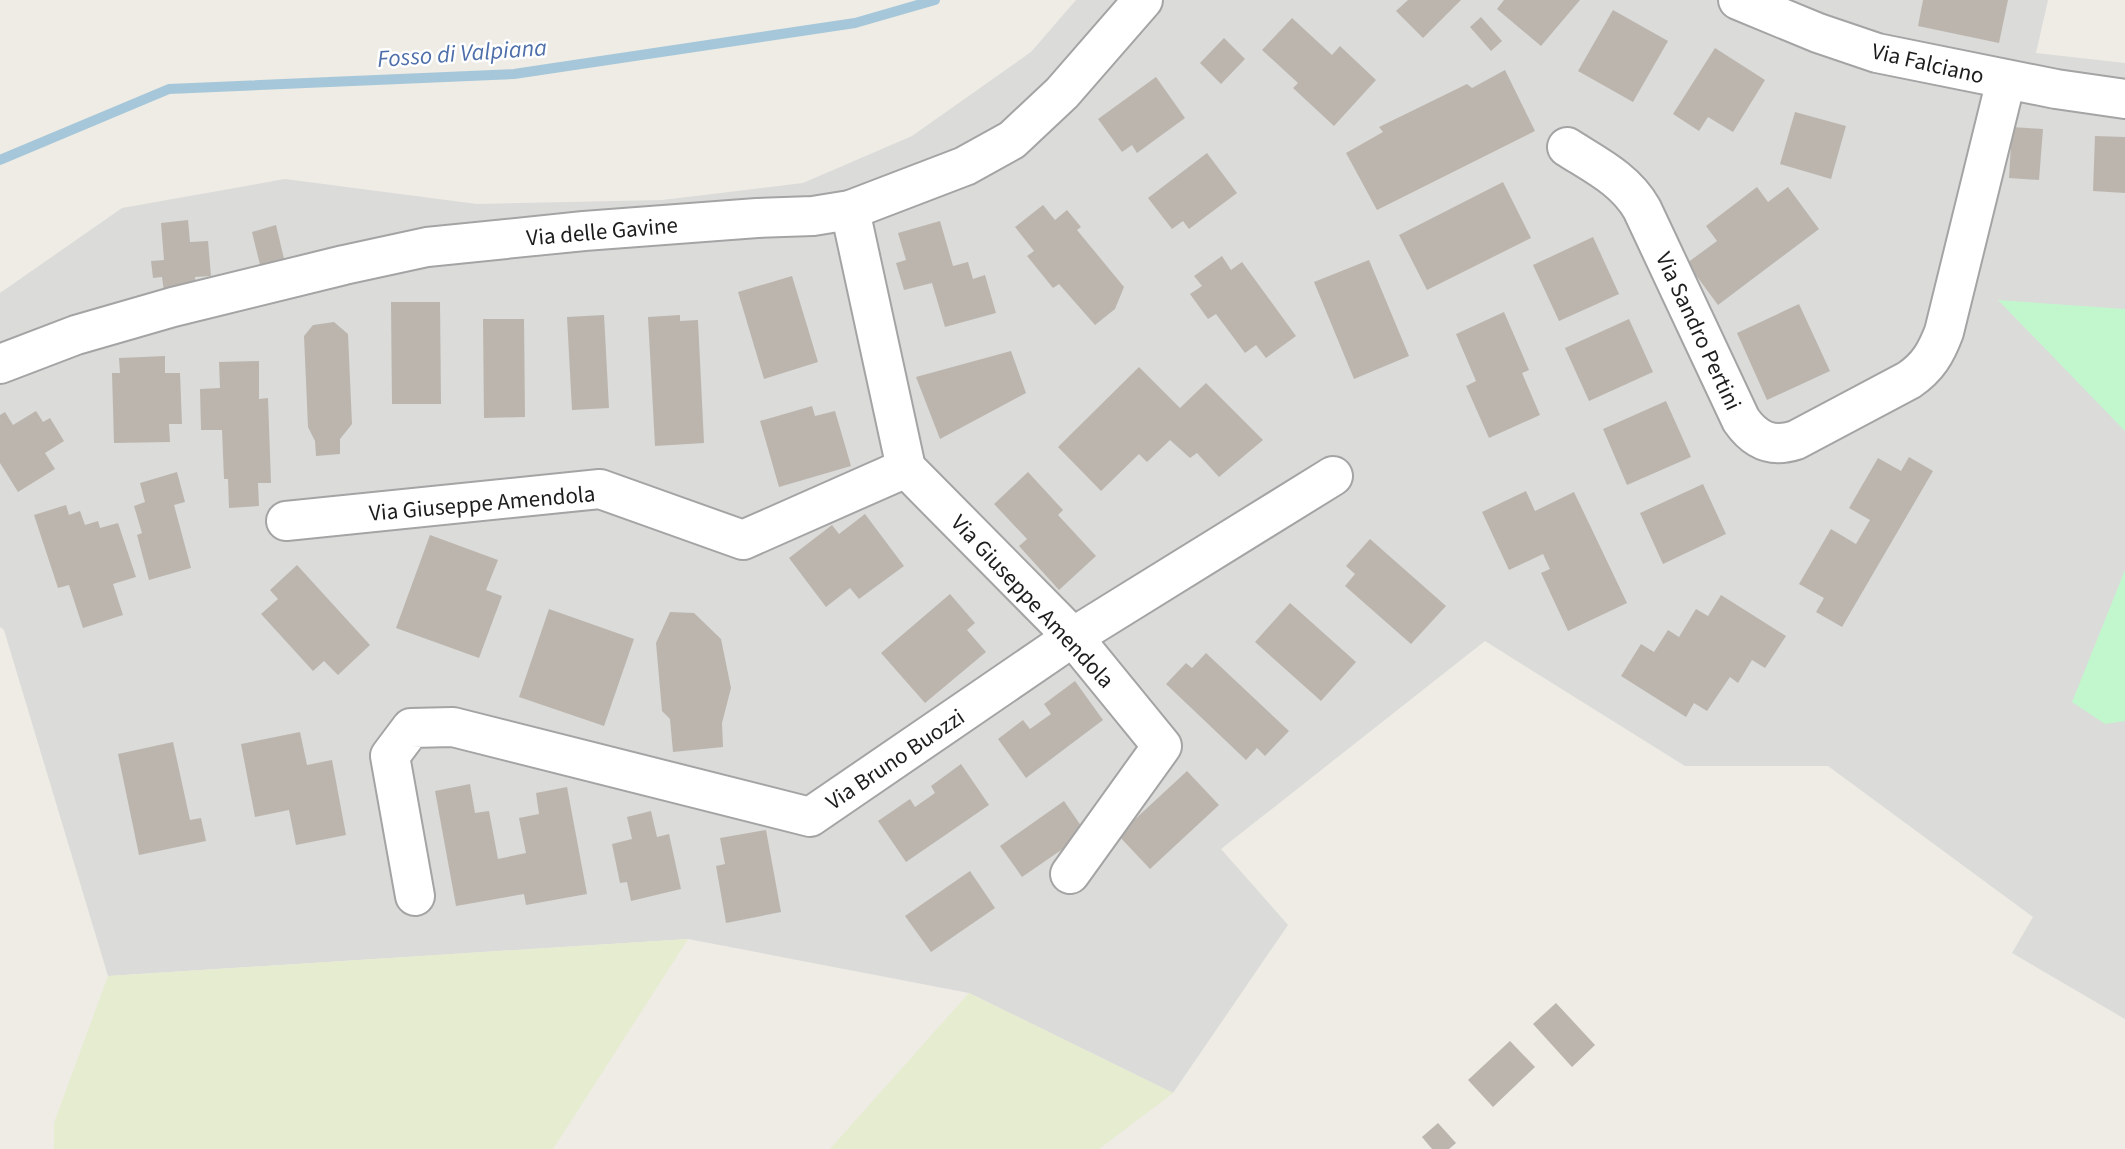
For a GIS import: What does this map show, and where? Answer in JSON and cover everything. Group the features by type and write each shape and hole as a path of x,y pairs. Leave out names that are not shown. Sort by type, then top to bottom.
{"street":[{"name":"Via delle Gavine","path":"0,364 75,335 173,306 427,247 584,231 813,216 850,210 965,166 1013,140 1062,93 1143,0"},
{"name":"Via Falciano","path":"1738,0 1818,33 1877,53 2006,80 2125,99"},
{"name":"Via Sandro Pertini","path":"1567,147 1623,182 1631,191 1642,209 1741,420 1755,436 1765,442 1785,444 1909,380 1920,372 1936,353 1944,332 2006,80"},
{"path":"850,210 906,468"},
{"name":"Via Giuseppe Amendola","path":"286,521 600,489 743,540 906,468 1073,637 1162,746 1070,874"},
{"name":"Via Bruno Buozzi","path":"415,896 390,756 411,728 453,727 810,817 1073,637 1333,476"}],"shaded area":[{"path":"1076,0 2048,0 2036,53 2125,63 2125,1019 2012,953 2033,917 1828,766 1685,766 1485,641 1221,849 1288,925 1173,1093 969,993 688,939 108,976 4,630 0,627 0,293 122,208 285,179 477,204 662,200 803,183 912,136 1031,52"}],"green space":[{"path":"1998,300 2125,309 2125,431"},
{"path":"2125,570 2125,721 2105,724 2072,702"},
{"path":"688,939 553,1149 54,1149 54,1123 108,976"},
{"path":"969,993 1173,1093 1099,1149 830,1149"}],"building":[{"path":"1408,0 1461,0 1423,38 1396,11"},
{"path":"1504,0 1580,0 1541,46 1497,9"},
{"path":"1923,0 2008,0 1999,43 1918,26"},
{"path":"1613,10 1668,41 1633,102 1578,71"},
{"path":"1481,17 1502,41 1491,51 1470,27"},
{"path":"1292,18 1332,55 1340,46 1376,80 1334,126 1293,88 1298,83 1262,50"},
{"path":"1224,38 1245,59 1221,84 1200,63"},
{"path":"1715,48 1765,80 1733,132 1708,117 1699,131 1673,114"},
{"path":"1505,70 1535,131 1377,210 1346,153 1383,132 1379,127 1467,84 1472,88"},
{"path":"1156,77 1185,118 1137,153 1132,145 1122,152 1098,119"},
{"path":"1795,112 1846,126 1831,179 1780,164"},
{"path":"2012,127 2043,129 2039,180 2009,178"},
{"path":"2095,136 2125,137 2125,193 2093,191"},
{"path":"1207,153 1237,193 1189,229 1183,221 1172,229 1148,198"},
{"path":"1503,182 1531,238 1427,290 1399,235"},
{"path":"1757,187 1768,202 1788,187 1819,229 1718,305 1687,263 1717,241 1706,226"},
{"path":"1043,205 1055,220 1067,210 1081,227 1077,230 1124,287 1115,309 1095,325 1059,284 1053,288 1027,256 1034,251 1015,227"},
{"path":"188,220 190,242 208,241 211,276 195,277 197,296 165,299 162,277 153,278 151,261 164,260 161,223"},
{"path":"940,221 953,266 968,262 973,279 985,275 996,313 945,327 932,283 904,290 896,263 906,260 898,233"},
{"path":"276,225 285,263 261,269 252,232"},
{"path":"1593,237 1619,294 1559,321 1533,265"},
{"path":"1222,256 1231,270 1242,262 1296,336 1266,358 1256,345 1245,353 1216,314 1208,319 1190,294 1202,286 1194,276"},
{"path":"1369,260 1409,356 1354,379 1314,282"},
{"path":"792,276 818,362 764,379 738,292"},
{"path":"391,302 440,302 441,404 392,404"},
{"path":"1799,304 1830,371 1767,400 1737,333"},
{"path":"1504,312 1529,370 1522,373 1540,415 1489,438 1466,386 1476,381 1456,334"},
{"path":"604,315 609,408 572,410 567,317"},
{"path":"680,315 680,321 698,320 704,443 655,446 648,317"},
{"path":"483,319 524,319 525,417 484,418"},
{"path":"1629,319 1653,372 1589,401 1565,348"},
{"path":"334,322 348,334 352,424 340,439 340,454 316,456 315,441 308,427 304,336 313,325"},
{"path":"1011,351 1026,393 940,439 916,377"},
{"path":"165,356 165,373 180,373 182,424 169,424 170,442 114,443 112,373 120,373 119,358"},
{"path":"259,361 259,399 268,398 271,483 258,483 259,506 229,508 228,479 224,479 222,430 201,430 200,389 220,388 219,362"},
{"path":"1139,367 1180,408 1206,383 1263,440 1219,477 1197,453 1190,458 1170,440 1147,462 1139,454 1101,491 1058,447"},
{"path":"1666,401 1691,457 1627,485 1603,429"},
{"path":"812,406 815,416 835,411 851,466 779,487 760,421"},
{"path":"36,411 43,422 50,418 64,441 45,453 55,469 18,492 0,463 0,415 5,412 13,425"},
{"path":"1909,457 1933,471 1842,627 1816,612 1824,598 1799,584 1831,529 1856,544 1870,520 1849,508 1878,458 1901,471"},
{"path":"177,472 185,502 174,505 191,568 149,580 137,535 142,533 134,506 145,502 140,483"},
{"path":"1028,472 1063,510 1058,515 1096,556 1059,590 1019,546 1027,539 994,504"},
{"path":"1703,484 1726,534 1663,564 1640,513"},
{"path":"1526,491 1535,511 1574,492 1627,603 1568,631 1541,573 1550,569 1543,554 1509,570 1482,512"},
{"path":"66,505 69,515 80,511 85,525 98,521 100,528 118,523 136,577 113,584 123,615 83,628 69,585 58,588 34,515"},
{"path":"865,514 904,566 859,599 850,588 826,607 789,558 832,525 839,534"},
{"path":"430,535 498,560 486,590 502,596 479,658 396,628"},
{"path":"1370,539 1446,606 1411,644 1345,586 1355,574 1346,566"},
{"path":"297,565 370,645 338,675 324,661 313,671 261,614 278,599 270,590"},
{"path":"950,594 975,623 967,630 986,652 925,703 881,653"},
{"path":"1721,595 1786,636 1765,668 1752,660 1738,683 1730,677 1707,711 1694,703 1686,717 1621,676 1641,644 1654,652 1668,630 1679,637 1696,609 1708,616"},
{"path":"1290,603 1356,662 1321,701 1255,642"},
{"path":"549,609 634,639 604,726 519,697"},
{"path":"670,612 694,613 721,639 731,688 722,723 723,747 673,752 670,719 662,711 656,643"},
{"path":"1206,653 1289,731 1265,756 1257,748 1246,760 1166,684 1186,663 1192,668"},
{"path":"1075,681 1103,720 1026,778 998,739 1023,720 1030,729 1051,714 1044,704"},
{"path":"300,732 307,765 332,760 346,835 296,845 289,810 255,817 241,744"},
{"path":"173,742 190,820 201,818 206,841 139,855 118,754"},
{"path":"961,764 989,805 906,862 878,821 910,799 915,807 935,793 931,786"},
{"path":"1187,771 1219,805 1150,869 1118,835"},
{"path":"470,784 475,813 489,811 498,859 526,853 519,818 539,814 536,793 567,787 587,894 526,905 524,894 456,906 435,791"},
{"path":"1064,801 1086,833 1022,877 1000,846"},
{"path":"651,811 657,837 669,834 681,889 631,901 627,882 620,883 612,844 632,839 627,817"},
{"path":"766,830 781,912 726,923 716,866 725,864 720,838"},
{"path":"970,871 995,908 931,952 905,916"},
{"path":"1556,1003 1595,1045 1572,1067 1533,1024"},
{"path":"1510,1041 1535,1067 1493,1107 1468,1080"},
{"path":"1438,1123 1456,1143 1449,1149 1432,1149 1422,1137"}],"waterway":[{"name":"Fosso di Valpiana","path":"0,160 169,89 514,74 855,23 935,0"}]}
